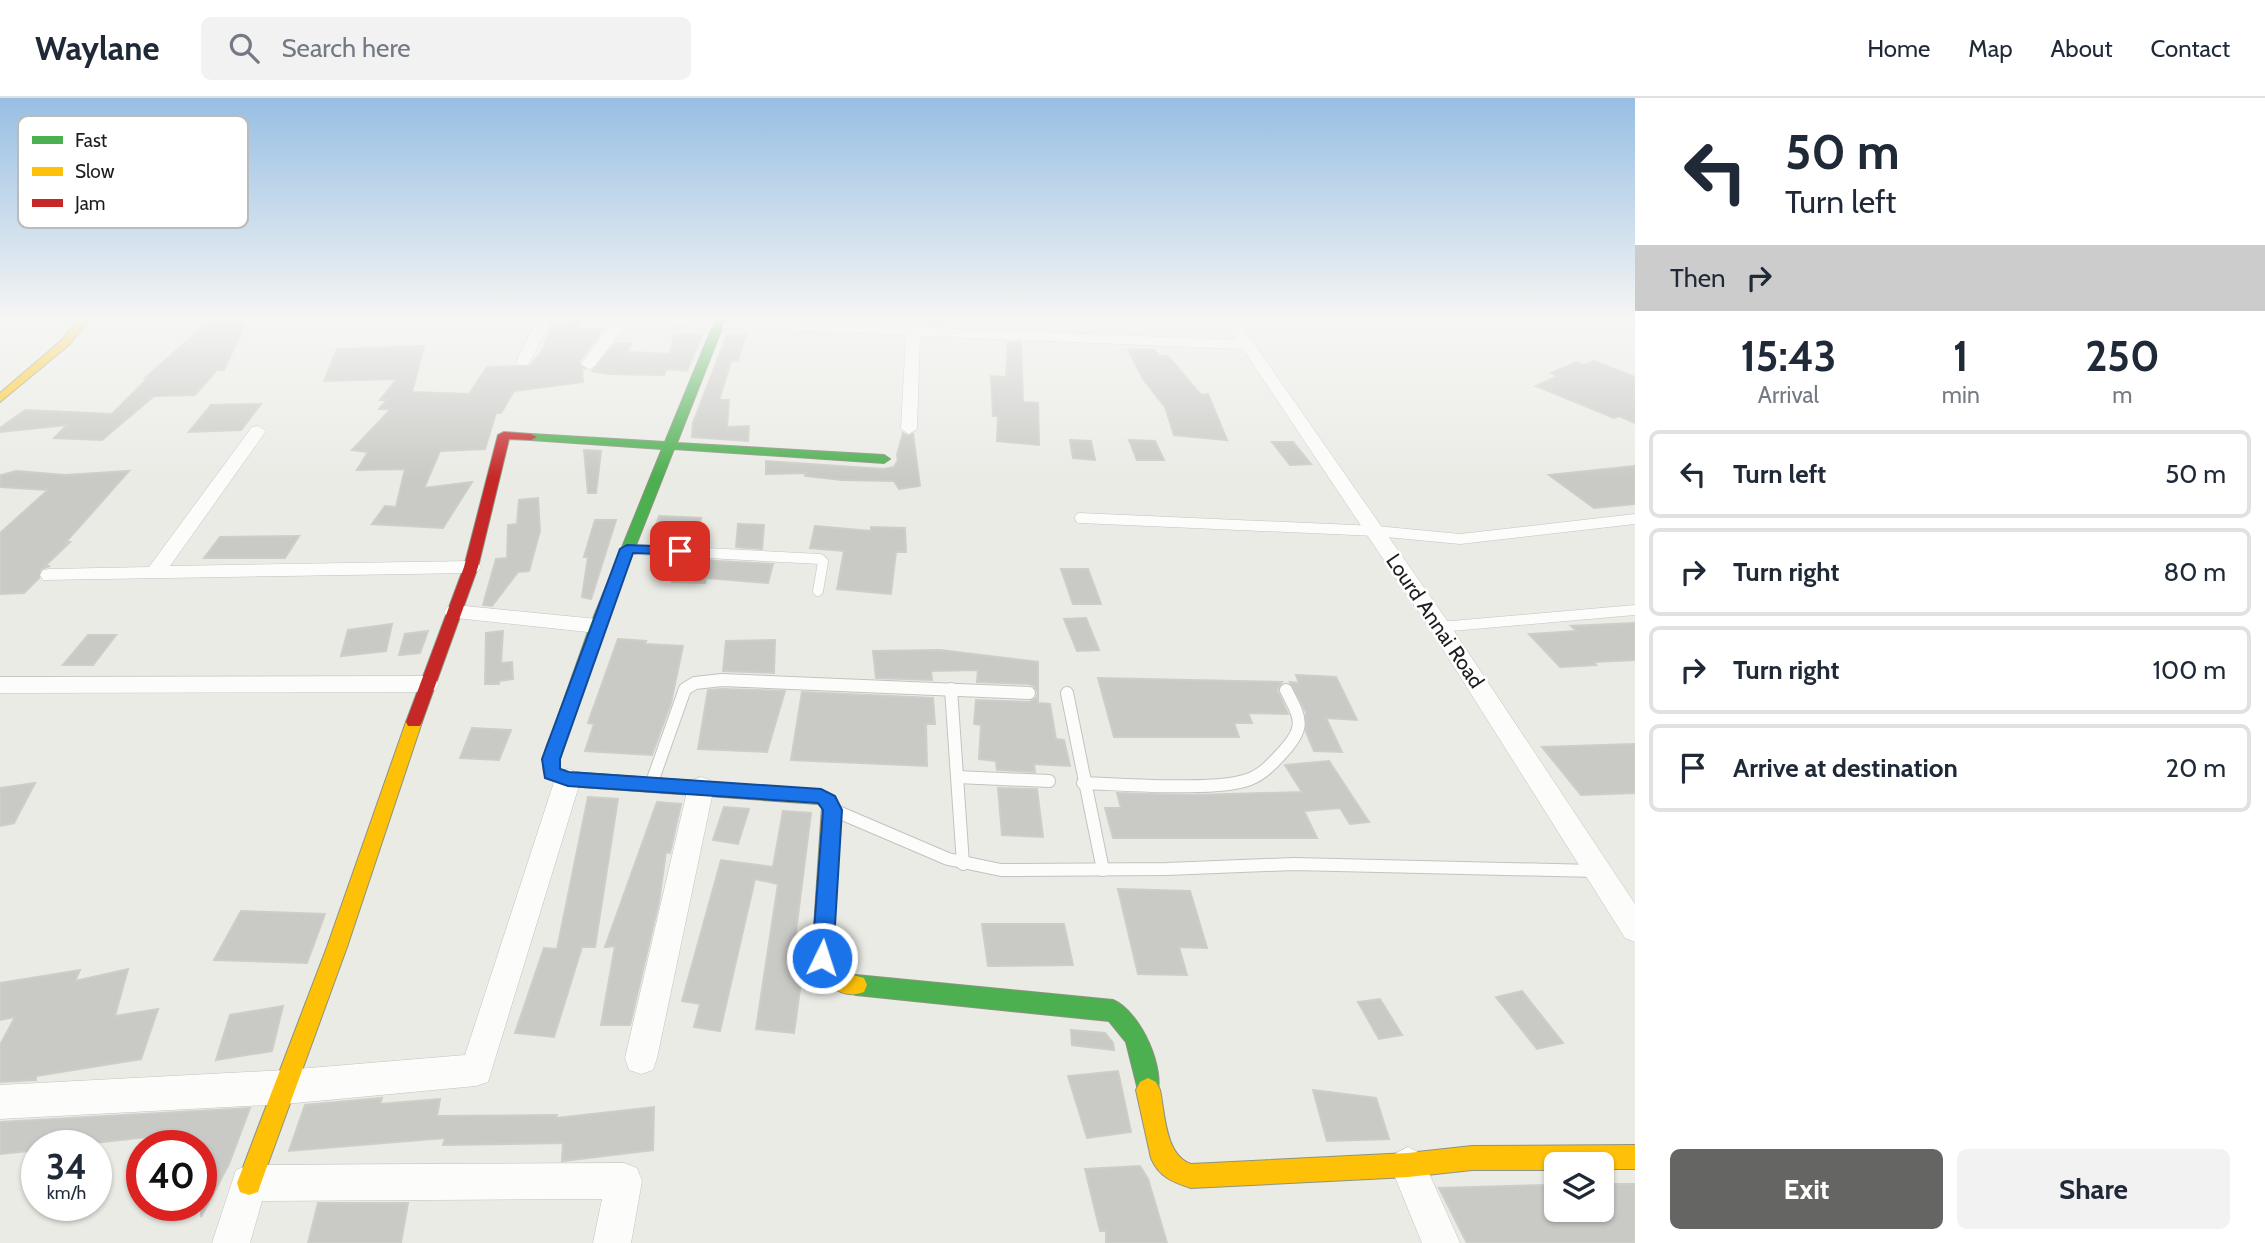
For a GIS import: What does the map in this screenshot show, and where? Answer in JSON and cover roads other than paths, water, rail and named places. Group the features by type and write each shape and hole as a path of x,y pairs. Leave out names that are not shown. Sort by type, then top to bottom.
{"street":[{"path":"0,399 32,371"},
{"path":"698,371 597,626 551,759 551,773 568,779 821,796 829,802 832,810 822,958 830,976 844,984 1113,1012 1126,1019 1136,1034 1163,1158 1174,1170 1191,1176 1408,1165 1472,1158 1635,1157"},
{"path":"909,429 912,371"},
{"name":"Lourd Annai Road","path":"1268,371 1440,627 1635,929"},
{"path":"156,572 257,431"},
{"path":"231,1243 427,684 471,567 504,435 884,459"},
{"path":"50,575 471,567"},
{"path":"455,612 597,626"},
{"path":"0,685 427,684"},
{"path":"0,1102 285,1087 476,1070 568,779"},
{"path":"641,1058 701,787"},
{"path":"1408,1165 1441,1243"},
{"path":"250,1184 624,1181 612,1243"}],"lane":[{"path":"1080,518 1376,531 1460,539 1635,519"},
{"path":"627,549 820,559 823,562 818,591"},
{"path":"1440,627 1635,610"},
{"path":"652,784 685,690 695,683 722,680 1029,693"},
{"path":"951,690 963,864"},
{"path":"1083,783 1219,785 1239,783 1256,776 1299,732 1301,722 1286,690"},
{"path":"1067,693 1083,783 1103,870"},
{"path":"957,777 1049,781"},
{"path":"832,810 963,864 1001,870 1294,864 1600,871"}]}
